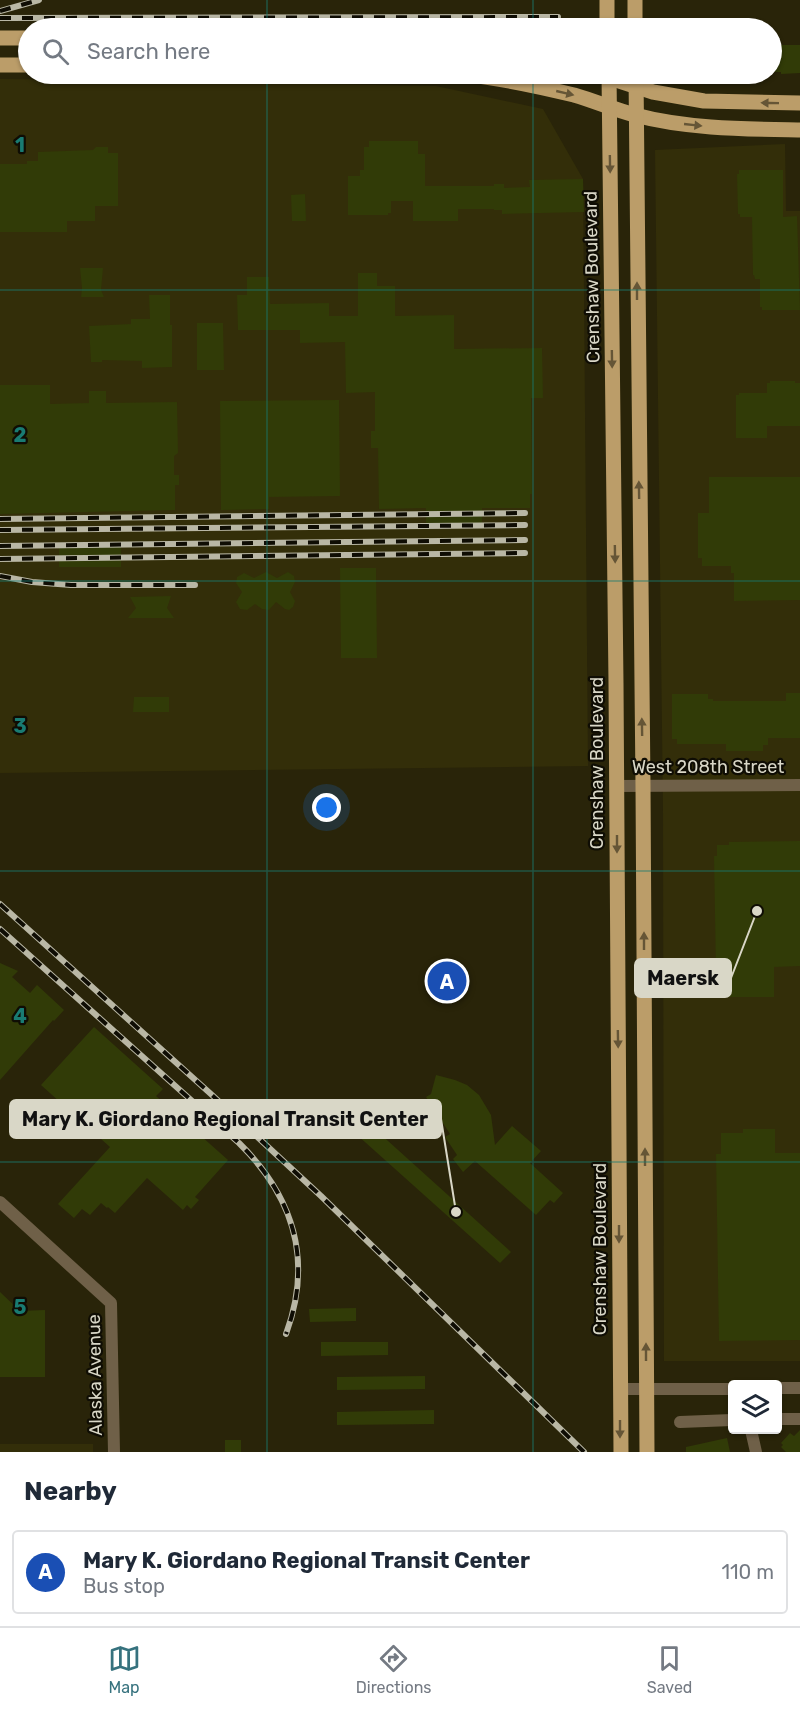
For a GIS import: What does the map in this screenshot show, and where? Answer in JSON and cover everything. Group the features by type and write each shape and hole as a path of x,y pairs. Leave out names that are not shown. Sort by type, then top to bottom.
{"main road":[{"path":"607,0 607,18"},
{"path":"635,0 635,18"},
{"path":"0,38 18,38"},
{"path":"0,64 18,64"},
{"path":"524,84 574,95 636,115 685,124 742,129 800,129"},
{"name":"Crenshaw Boulevard","path":"606,84 609,106 621,1452"},
{"path":"636,84 643,786 646,1452"},
{"path":"642,84 653,92 704,101 800,103"}],"street":[{"name":"West 208th Street","path":"616,786 800,785"},
{"name":"Alaska Avenue","path":"1,1205 111,1303 114,1452"},
{"path":"782,1388 800,1388"},
{"path":"620,1389 728,1389"},
{"path":"782,1419 800,1419"},
{"path":"680,1422 728,1420"},
{"path":"752,1434 756,1452"}],"shaded area":[{"path":"0,79 18,79 18,84 436,86 543,109 583,179 588,766 0,773"},
{"path":"785,144 786,211 800,211 800,1361 664,1361 663,811 655,150"},
{"path":"0,1444 93,1444 93,1452 0,1452"}],"building":[{"path":"782,45 800,45 800,73 782,74"},
{"path":"369,141 418,141 418,154 425,154 425,186 504,184 504,188 530,187 529,180 583,179 584,212 502,214 502,210 494,209 458,209 458,221 413,221 413,201 391,201 391,213 388,215 348,215 348,176 360,176 360,170 364,170 364,147 369,147"},
{"path":"96,147 108,147 108,153 118,153 118,206 95,206 95,221 67,221 67,232 0,232 0,164 27,164 27,161 38,161 38,152 93,150"},
{"path":"739,170 783,170 783,217 797,216 800,310 762,310 760,307 760,279 755,279 753,275 752,217 740,217 738,214 737,174"},
{"path":"305,194 306,221 292,221 291,195"},
{"path":"80,268 103,268 101,290 104,297 81,297"},
{"path":"358,273 377,273 377,286 395,286 395,316 454,315 454,349 542,348 543,398 531,398 532,494 530,494 530,508 482,508 482,523 426,523 426,508 379,509 378,448 371,448 371,431 375,431 375,392 346,393 345,342 300,343 300,330 238,330 237,295 247,295 247,277 269,277 270,304 329,303 329,316 358,316"},
{"path":"149,295 170,295 172,367 142,368 142,361 91,362 89,326 131,324 131,319 150,319"},
{"path":"197,323 223,323 224,370 197,370"},
{"path":"770,381 800,383 800,426 767,426 767,438 736,438 736,395 739,393 767,393 767,383"},
{"path":"0,385 50,385 50,404 89,403 89,391 106,391 106,403 177,402 178,453 174,456 174,475 179,475 179,485 175,485 175,510 0,514"},
{"path":"339,400 340,496 269,497 269,509 221,510 220,401"},
{"path":"709,477 800,477 800,600 734,601 734,573 731,573 731,566 702,566 702,558 698,558 698,513 709,513"},
{"path":"59,547 121,547 121,567 59,567"},
{"path":"340,568 376,568 377,658 341,658"},
{"path":"266,572 277,578 288,572 294,576 295,582 290,592 295,601 293,607 289,610 285,609 276,602 269,610 262,609 255,604 247,610 240,609 236,602 242,592 236,583 237,577 244,573 254,578"},
{"path":"171,596 167,608 174,618 128,618 136,608 130,597"},
{"path":"786,693 800,693 800,738 768,738 768,745 763,745 763,751 726,751 726,744 677,744 677,739 672,739 672,694 708,694 708,699 713,699 713,701 786,701"},
{"path":"134,697 169,697 169,712 133,712"},
{"path":"800,841 800,966 774,967 774,997 719,997 718,971 716,971 714,856 717,856 717,845 729,845 729,842"},
{"path":"0,963 18,971 12,977 30,993 37,985 64,1010 0,1080"},
{"path":"94,1027 163,1089 156,1096 228,1160 195,1197 199,1200 191,1209 187,1205 183,1210 147,1178 115,1213 101,1203 90,1215 82,1209 74,1218 58,1204 110,1147 41,1085"},
{"path":"436,1075 467,1085 479,1095 491,1115 495,1145 512,1126 541,1151 530,1163 563,1193 554,1203 550,1200 536,1215 475,1161 463,1172 453,1159 457,1155 445,1137 450,1134 426,1097 431,1094"},
{"path":"367,1122 511,1252 500,1263 356,1134"},
{"path":"743,1129 775,1129 775,1153 800,1153 800,1340 719,1341 716,1154 721,1154 721,1133 743,1133"},
{"path":"0,1292 20,1311 45,1310 45,1377 0,1377"},
{"path":"356,1308 356,1321 310,1322 309,1309"},
{"path":"321,1342 388,1342 388,1355 321,1356"},
{"path":"425,1376 425,1389 337,1390 337,1377"},
{"path":"434,1410 434,1424 337,1425 337,1412"},
{"path":"800,1430 800,1452 786,1452 781,1447 783,1445 781,1443 790,1433 794,1436"},
{"path":"727,1438 730,1452 686,1452 686,1447"},
{"path":"225,1440 241,1440 241,1452 225,1452"}],"railway":[{"path":"0,11 39,0"},
{"path":"0,18 558,17"},
{"path":"0,519 525,513"},
{"path":"0,530 525,525"},
{"path":"0,546 525,540"},
{"path":"0,559 525,553"},
{"path":"0,576 32,582 71,585 195,585"},
{"path":"0,904 321,1196 584,1452"},
{"path":"0,929 239,1143 273,1185 285,1208 293,1231 297,1256 298,1281 294,1307 286,1334"}],"place":[{"name":"Maersk","path":"757,911"},
{"name":"Mary K. Giordano Regional Transit Center","path":"447,981"},
{"name":"Mary K. Giordano Regional Transit Center","path":"456,1212"}]}
